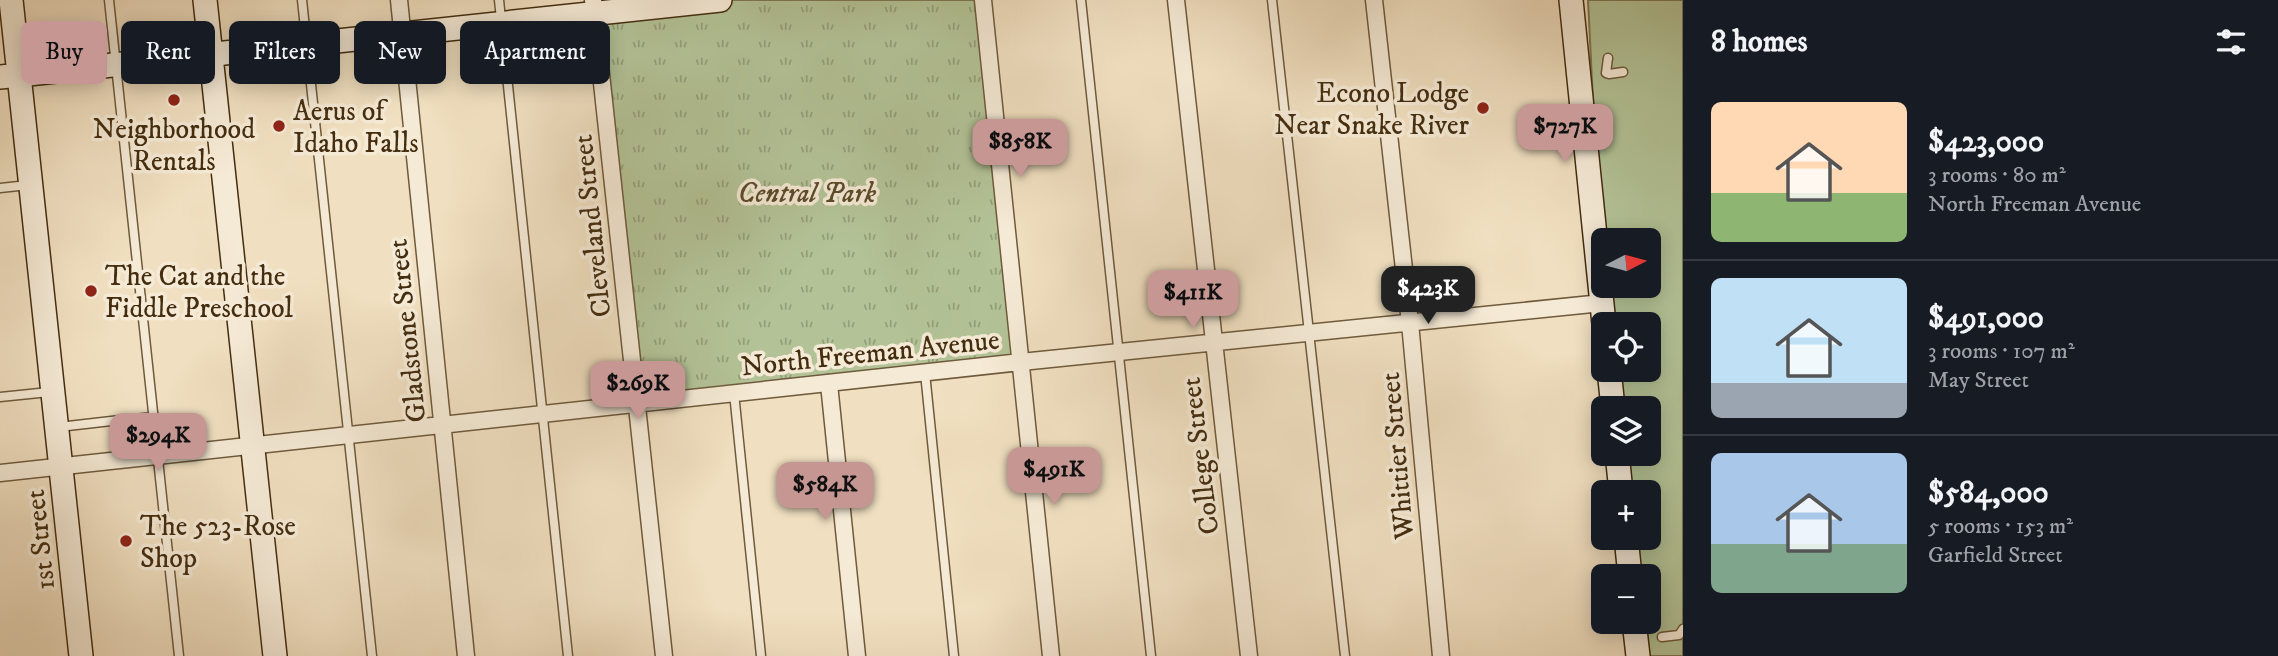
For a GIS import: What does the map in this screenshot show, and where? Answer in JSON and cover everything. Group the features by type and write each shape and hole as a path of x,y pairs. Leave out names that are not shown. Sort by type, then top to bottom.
{"main road":[{"name":"1st Street","path":"11,0 9,76 31,185 81,656"},
{"path":"205,0 207,21"},
{"path":"446,23 500,11 720,0"},
{"path":"1571,0 1603,312"},
{"path":"9,76 121,63"},
{"path":"214,84 275,656"},
{"path":"1635,634 1638,656"}],"street":[{"name":"Gladstone Street","path":"399,0 401,21"},
{"path":"983,0 1051,656"},
{"name":"College Street","path":"1176,0 1249,656"},
{"name":"Whittier Street","path":"1374,0 1410,323 1441,656"},
{"name":"Cleveland Street","path":"594,7 664,656"},
{"name":"Gladstone Street","path":"407,84 466,656"},
{"name":"North Freeman Avenue","path":"0,473 1119,352 1410,323 1591,314"},
{"path":"829,384 857,656"}],"lane":[{"path":"109,0 179,656"},
{"path":"302,0 304,21"},
{"path":"1081,0 1151,656"},
{"path":"1272,0 1345,656"},
{"path":"500,11 568,656"},
{"path":"1608,58 1605,73 1609,75 1623,72"},
{"path":"311,84 372,656"},
{"path":"0,188 31,185"},
{"path":"925,373 954,656"},
{"path":"0,397 53,392"},
{"path":"734,393 761,656"},
{"path":"134,419 153,417"},
{"path":"57,428 120,420"},
{"path":"1662,637 1679,635 1683,629"}],"green space":[{"name":"Central Park","path":"722,0 983,0 1021,362 636,403 602,84 610,84 610,21 596,21 595,14"},
{"path":"1588,0 1683,0 1683,656 1638,656 1635,634 1661,634 1661,564 1629,564 1627,550 1661,550 1661,480 1620,480 1618,466 1661,466 1661,396 1612,396 1610,382 1661,382 1661,312 1603,312 1603,298 1661,298 1661,228 1599,228"}],"place":[{"name":"Neighborhood Rentals","path":"174,100"},
{"name":"Econo Lodge Near Snake River","path":"1483,108"},
{"name":"Aerus of Idaho Falls","path":"279,126"},
{"name":"The Cat and the Fiddle Preschool","path":"91,291"},
{"name":"The 523-Rose Shop","path":"126,541"}]}
